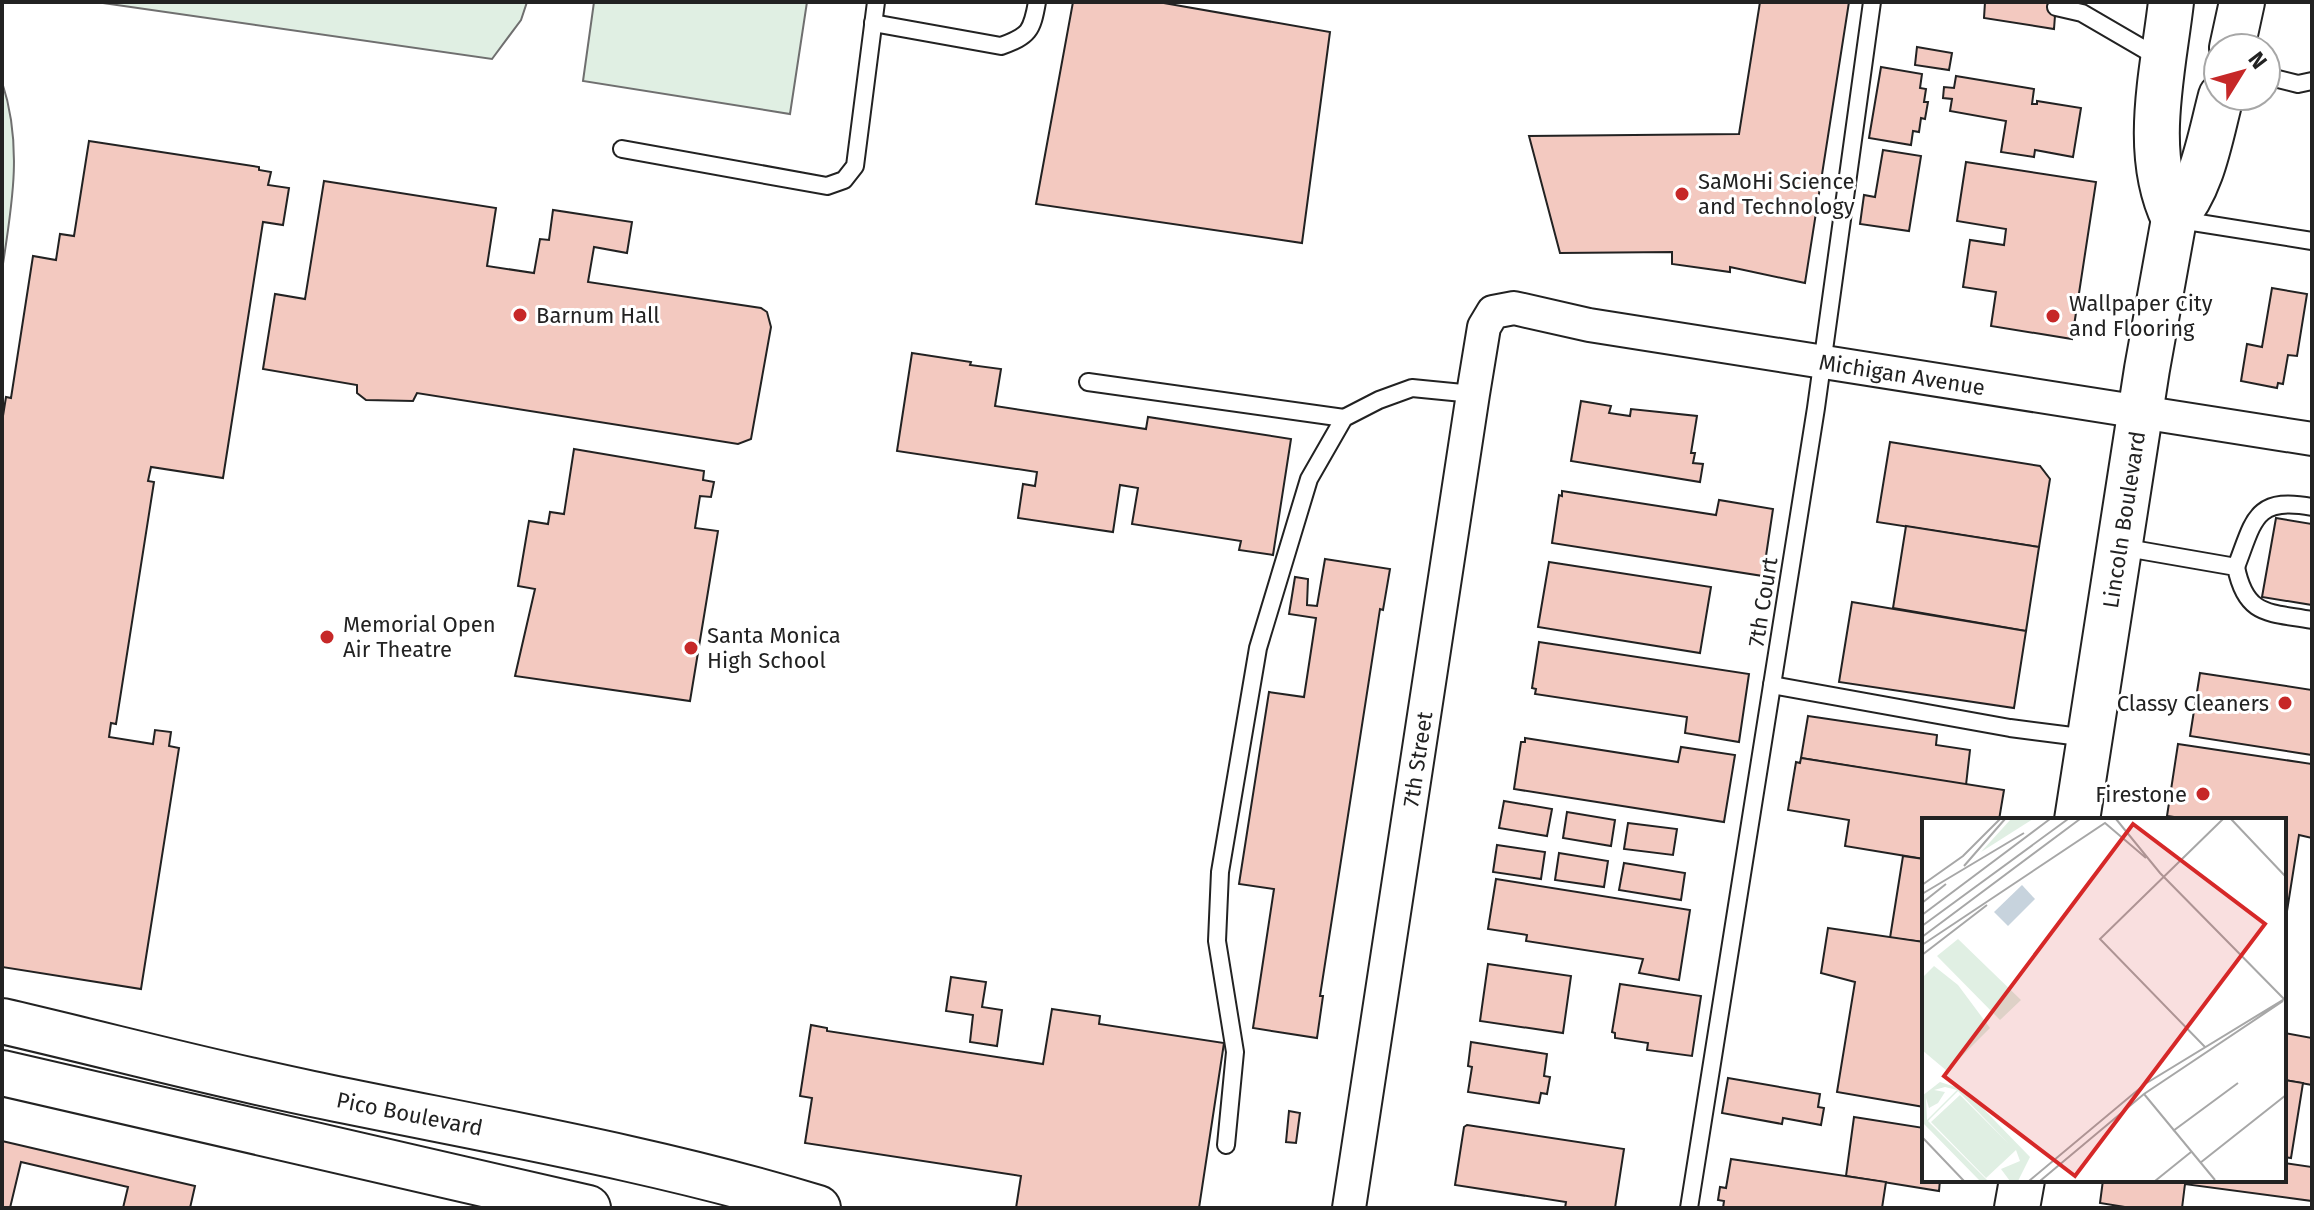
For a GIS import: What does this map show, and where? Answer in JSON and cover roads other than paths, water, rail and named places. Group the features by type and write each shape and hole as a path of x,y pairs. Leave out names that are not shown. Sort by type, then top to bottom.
{"main road":[{"name":"Lincoln Boulevard","path":"2171,2 2157,147 2164,198 2174,219"},
{"path":"2235,32 2242,2"},
{"name":"Lincoln Boulevard","path":"2077,818 2174,219 2188,204 2217,112"},
{"name":"Pico Boulevard","path":"2,1021 324,1096 553,1141 763,1198 818,1208"},
{"path":"2,1073 588,1208"},
{"path":"2017,1208 2022,1182"}],"street":[{"name":"Michigan Avenue","path":"1493,312 1514,308 1589,325 2312,439"},
{"name":"7th Street","path":"1349,1208 1473,394 1484,327 1493,312"}],"lane":[{"path":"622,149 827,186 844,180 855,166 876,2"},
{"path":"873,23 1001,46 1020,40 1033,28 1037,2"},
{"name":"7th Court","path":"1689,1208 1816,408 1872,2"},
{"path":"2056,7 2083,7 2164,60"},
{"path":"2282,80 2298,84 2312,81"},
{"path":"2174,219 2312,241"},
{"path":"1088,382 1344,418"},
{"path":"1226,1145 1235,1052 1217,941 1220,872 1258,648 1309,479 1344,418 1412,388 1473,394"},
{"path":"2312,507 2291,503 2272,505 2265,510 2253,524 2236,567 2240,588 2251,604 2261,610 2312,620"},
{"path":"2120,547 2236,567"},
{"path":"1772,685 2010,728 2090,738"}],"place":[{"name":"SaMoHi Science and Technology","path":"1682,194"},
{"name":"Barnum Hall","path":"520,315"},
{"name":"Wallpaper City and Flooring","path":"2053,316"},
{"name":"Memorial Open Air Theatre","path":"327,637"},
{"name":"Santa Monica High School","path":"691,648"},
{"name":"Classy Cleaners","path":"2285,703"},
{"name":"Firestone","path":"2203,794"}]}
